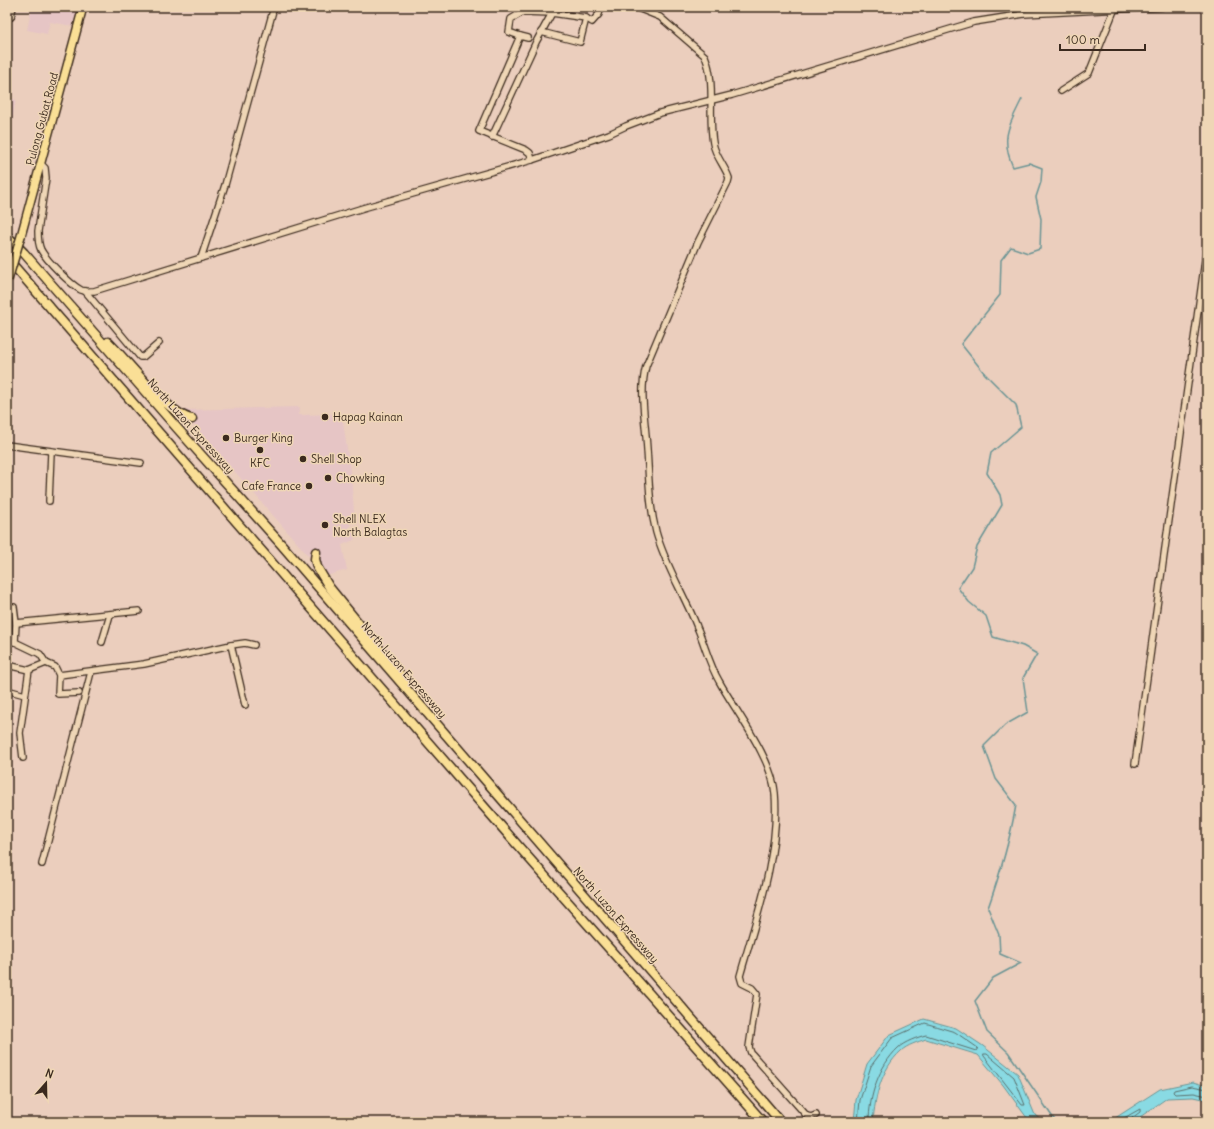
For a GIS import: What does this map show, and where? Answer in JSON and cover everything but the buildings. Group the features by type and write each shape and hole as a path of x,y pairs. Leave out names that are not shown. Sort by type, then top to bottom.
{"highway":[{"path":"7,231 24,253"},
{"name":"North Luzon Expressway","path":"7,236 24,253 281,544 781,1122"},
{"path":"7,258 520,848 763,1122"},
{"path":"55,288 127,360 160,397 183,416 192,419"},
{"path":"316,552 316,563 322,576 400,673 423,709"}],"main road":[{"name":"Pulong Gubat Road","path":"8,282 83,7"}],"street":[{"path":"7,17 11,17 13,7"},
{"path":"201,258 225,185 274,7"},
{"path":"528,38 509,32 511,19 524,12 552,13 586,18 592,22 597,18 600,7"},
{"path":"635,7 660,17 705,56 708,63 711,99 712,143 729,180 698,242 644,371 642,390 648,484 656,533 698,628 718,680 765,761 775,792 774,831 766,882 740,976 742,983 752,988 757,994 749,1047 757,1061 806,1116 809,1118 816,1115"},
{"path":"85,291 94,291 122,283 363,208 532,160 609,134 660,113 711,99 732,95 890,46 988,19 1024,14 1115,8 1161,7"},
{"path":"1061,91 1089,72 1115,8"},
{"path":"492,137 541,32 552,13"},
{"path":"541,32 580,42 586,18"},
{"path":"520,36 480,131 526,150 530,153 532,160"},
{"path":"41,164 46,174 38,231 40,245 52,265 79,288 85,291 140,357 143,357 159,343"},
{"path":"1135,764 1207,246"},
{"path":"7,445 141,463"},
{"path":"49,501 51,452"},
{"path":"7,607 14,607 16,623 15,642"},
{"path":"16,623 139,611"},
{"path":"102,642 110,615"},
{"path":"7,641 15,642 40,654 46,663 55,668 59,675 58,694 79,693"},
{"path":"59,675 144,664 231,645 245,643 254,645"},
{"path":"231,645 245,705"},
{"path":"7,665 29,670 46,663"},
{"path":"23,758 20,733 29,670"},
{"path":"42,864 91,672"},
{"path":"7,690 25,695"}],"shaded area":[{"path":"32,7 78,7 73,26 50,22 47,34 27,30"},
{"path":"7,97 16,100 7,143"},
{"name":"Shell NLEX North Balagtas","path":"300,407 299,415 342,414 352,485 354,512 349,529 357,532 354,540 342,545 347,570 326,576 181,410"}],"water":[{"path":"924,1019 956,1028 983,1046 1018,1074 1035,1115 1043,1122 1030,1122 1003,1085 978,1055 926,1039 903,1049 888,1066 877,1093 873,1122 854,1122 856,1100 867,1064 889,1035"},
{"path":"1193,1082 1207,1086 1207,1100 1193,1097 1167,1098 1133,1122 1109,1122 1160,1089"}],"waterway":[{"path":"1022,99 1010,124 1007,148 1013,167 1029,163 1042,168 1041,182 1036,197 1041,219 1040,249 1028,253 1011,247 1001,260 1000,295 961,344 985,374 1016,405 1021,427 991,453 987,473 1000,495 1002,505 977,547 972,567 958,588 969,602 986,616 993,637 1023,646 1037,654 1023,678 1028,712 1005,725 984,746 996,779 1016,805 1004,857 988,908 999,935 1000,954 1021,963 993,978 975,1001 987,1032 1008,1052 1056,1122"}],"place":[{"name":"Hapag Kainan","path":"325,417"},
{"name":"Burger King","path":"226,438"},
{"name":"KFC","path":"260,450"},
{"name":"Shell Shop","path":"303,459"},
{"name":"Chowking","path":"328,478"},
{"name":"Cafe France","path":"309,486"},
{"name":"Shell NLEX North Balagtas","path":"325,525"}]}
